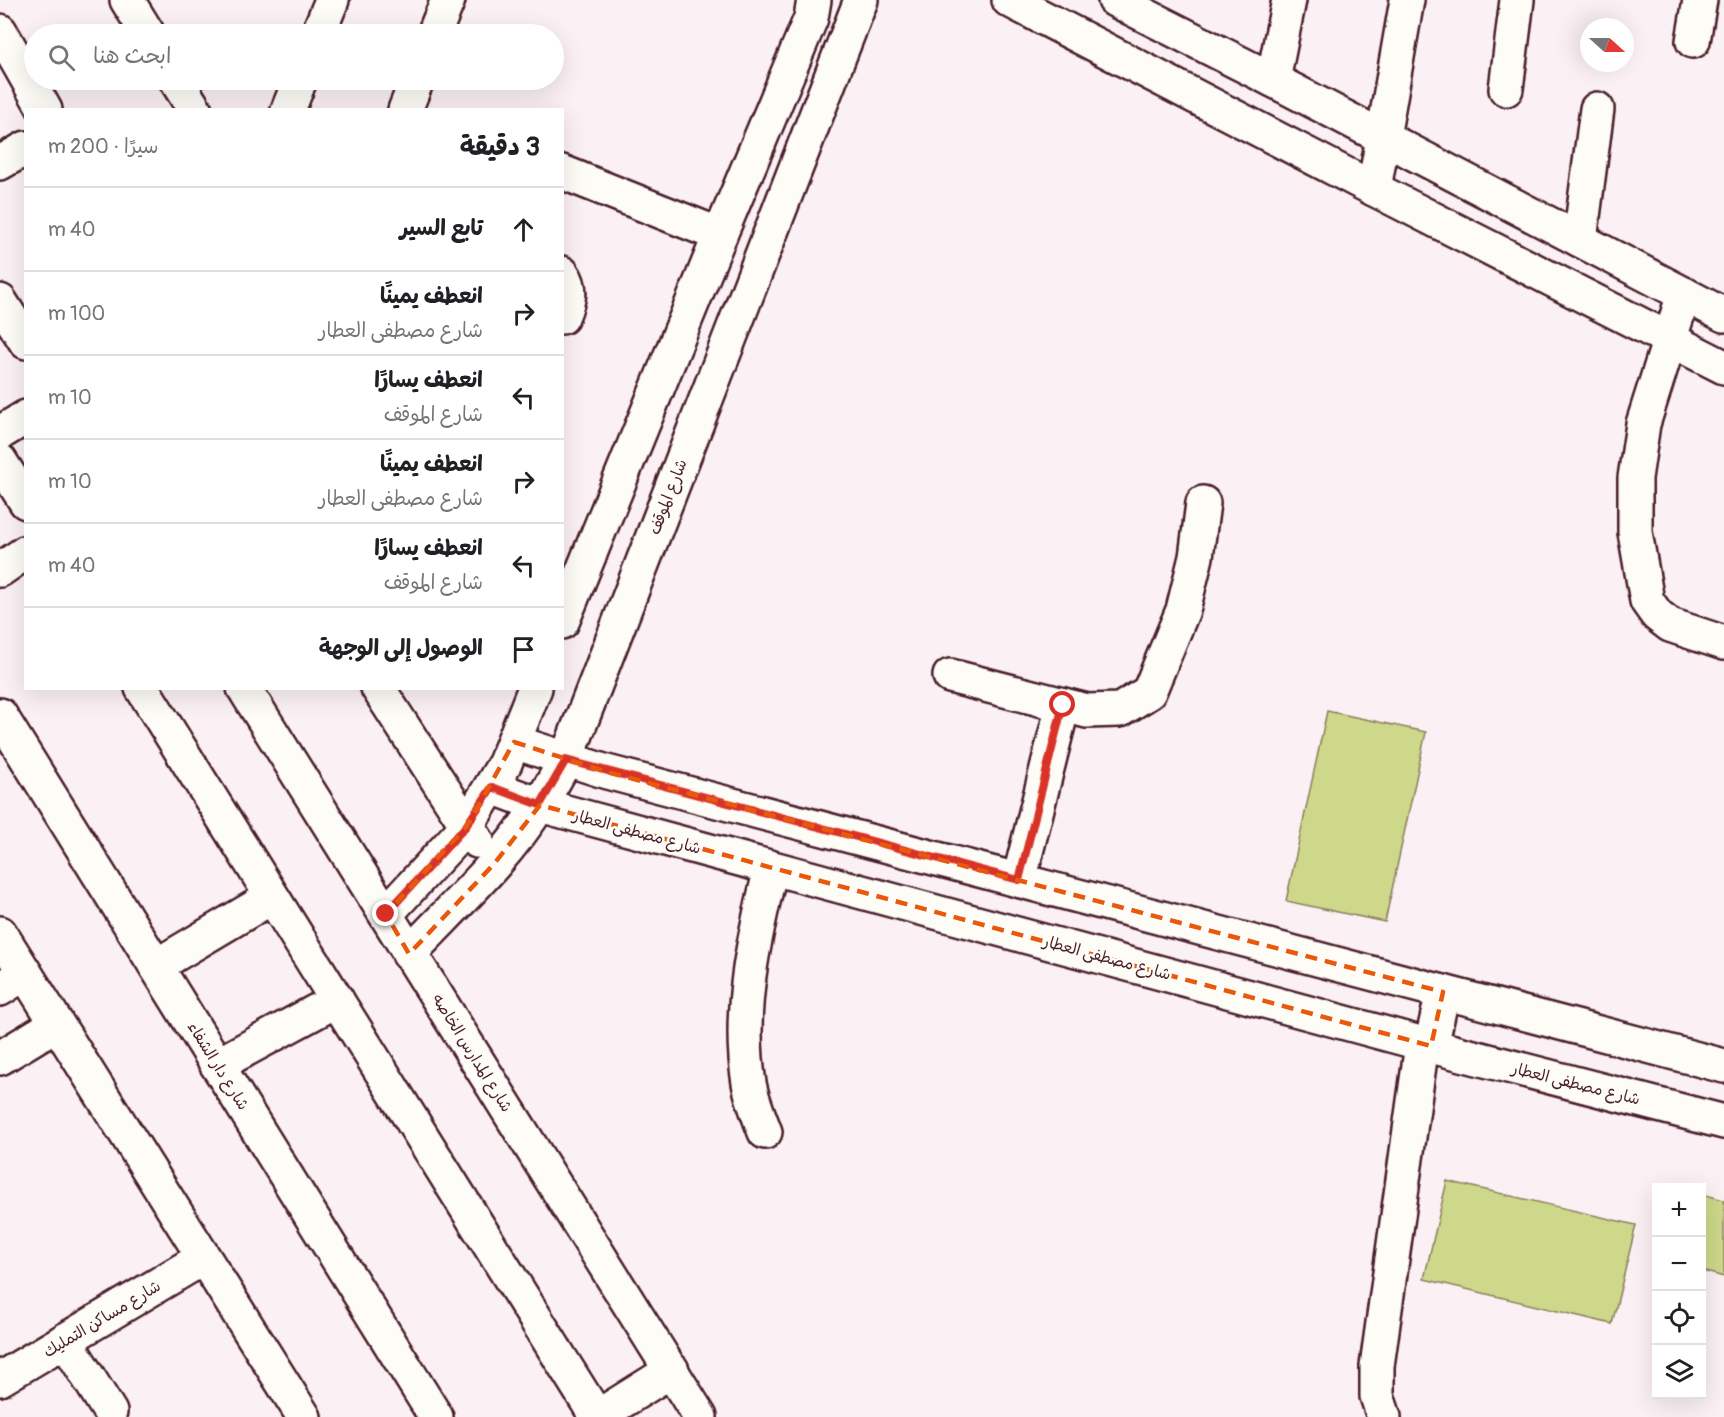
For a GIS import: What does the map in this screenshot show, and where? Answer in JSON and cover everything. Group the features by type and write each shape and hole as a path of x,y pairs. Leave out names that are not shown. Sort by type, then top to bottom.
{"street":[{"path":"322,24 332,0"},
{"path":"438,24 448,0"},
{"name":"شارع الموقف","path":"409,954 494,864 540,805 566,760 861,0"},
{"path":"1008,0 1724,367"},
{"path":"1115,0 1724,315"},
{"path":"1273,80 1289,0"},
{"path":"1374,189 1407,0"},
{"path":"1506,89 1517,0"},
{"path":"1693,41 1700,0"},
{"path":"564,617 813,9 847,35"},
{"path":"0,31 24,66"},
{"path":"182,90 194,108"},
{"path":"289,108 296,90"},
{"path":"406,108 413,90"},
{"path":"1580,240 1597,109"},
{"path":"0,163 24,149"},
{"path":"564,173 720,234"},
{"path":"564,276 569,283 570,295 564,311"},
{"path":"1684,294 1643,424 1635,478 1635,532 1647,601 1657,615 1670,625 1724,643"},
{"path":"0,301 24,339"},
{"path":"0,433 24,418"},
{"path":"0,460 24,499"},
{"path":"950,676 1086,711 1120,710 1149,692 1183,610 1196,557 1203,503"},
{"path":"0,570 24,553"},
{"path":"143,690 597,1417 672,1370"},
{"name":"شارع المدارس الخاصه","path":"245,690 700,1417"},
{"path":"379,690 466,826 494,864"},
{"path":"386,914 466,826 492,787 514,742 534,690"},
{"path":"1019,880 1063,705"},
{"name":"شارع دار الشفاء","path":"0,716 436,1417"},
{"path":"514,742 566,760 1724,1066"},
{"name":"شارع مصطفى العطار","path":"492,787 540,805 771,868 1426,1045 1724,1122"},
{"path":"765,1132 749,1085 744,1037 747,987 771,868"},
{"path":"156,966 272,897"},
{"path":"1173,976 1187,925"},
{"path":"0,933 13,981 56,1024 304,1417"},
{"path":"1384,1417 1377,1396 1377,1366 1426,1045 1443,992"},
{"path":"217,1065 337,1000"},
{"path":"0,1058 56,1024"},
{"name":"شارع مساكن التمليك","path":"0,1379 203,1258"},
{"path":"65,1340 110,1412"}],"highlighted area":[{"path":"514,742 607,772 1443,992 1431,1046 540,805 494,864 409,954 386,914 467,826"}],"green space":[{"path":"1327,711 1426,732 1385,922 1286,901"},
{"path":"1447,1181 1636,1225 1612,1324 1424,1279"},
{"path":"1706,1195 1724,1200 1724,1277 1706,1272"}],"route":[{"path":"386,914 466,826 492,787 540,805 566,760 1019,880 1063,705"}]}
